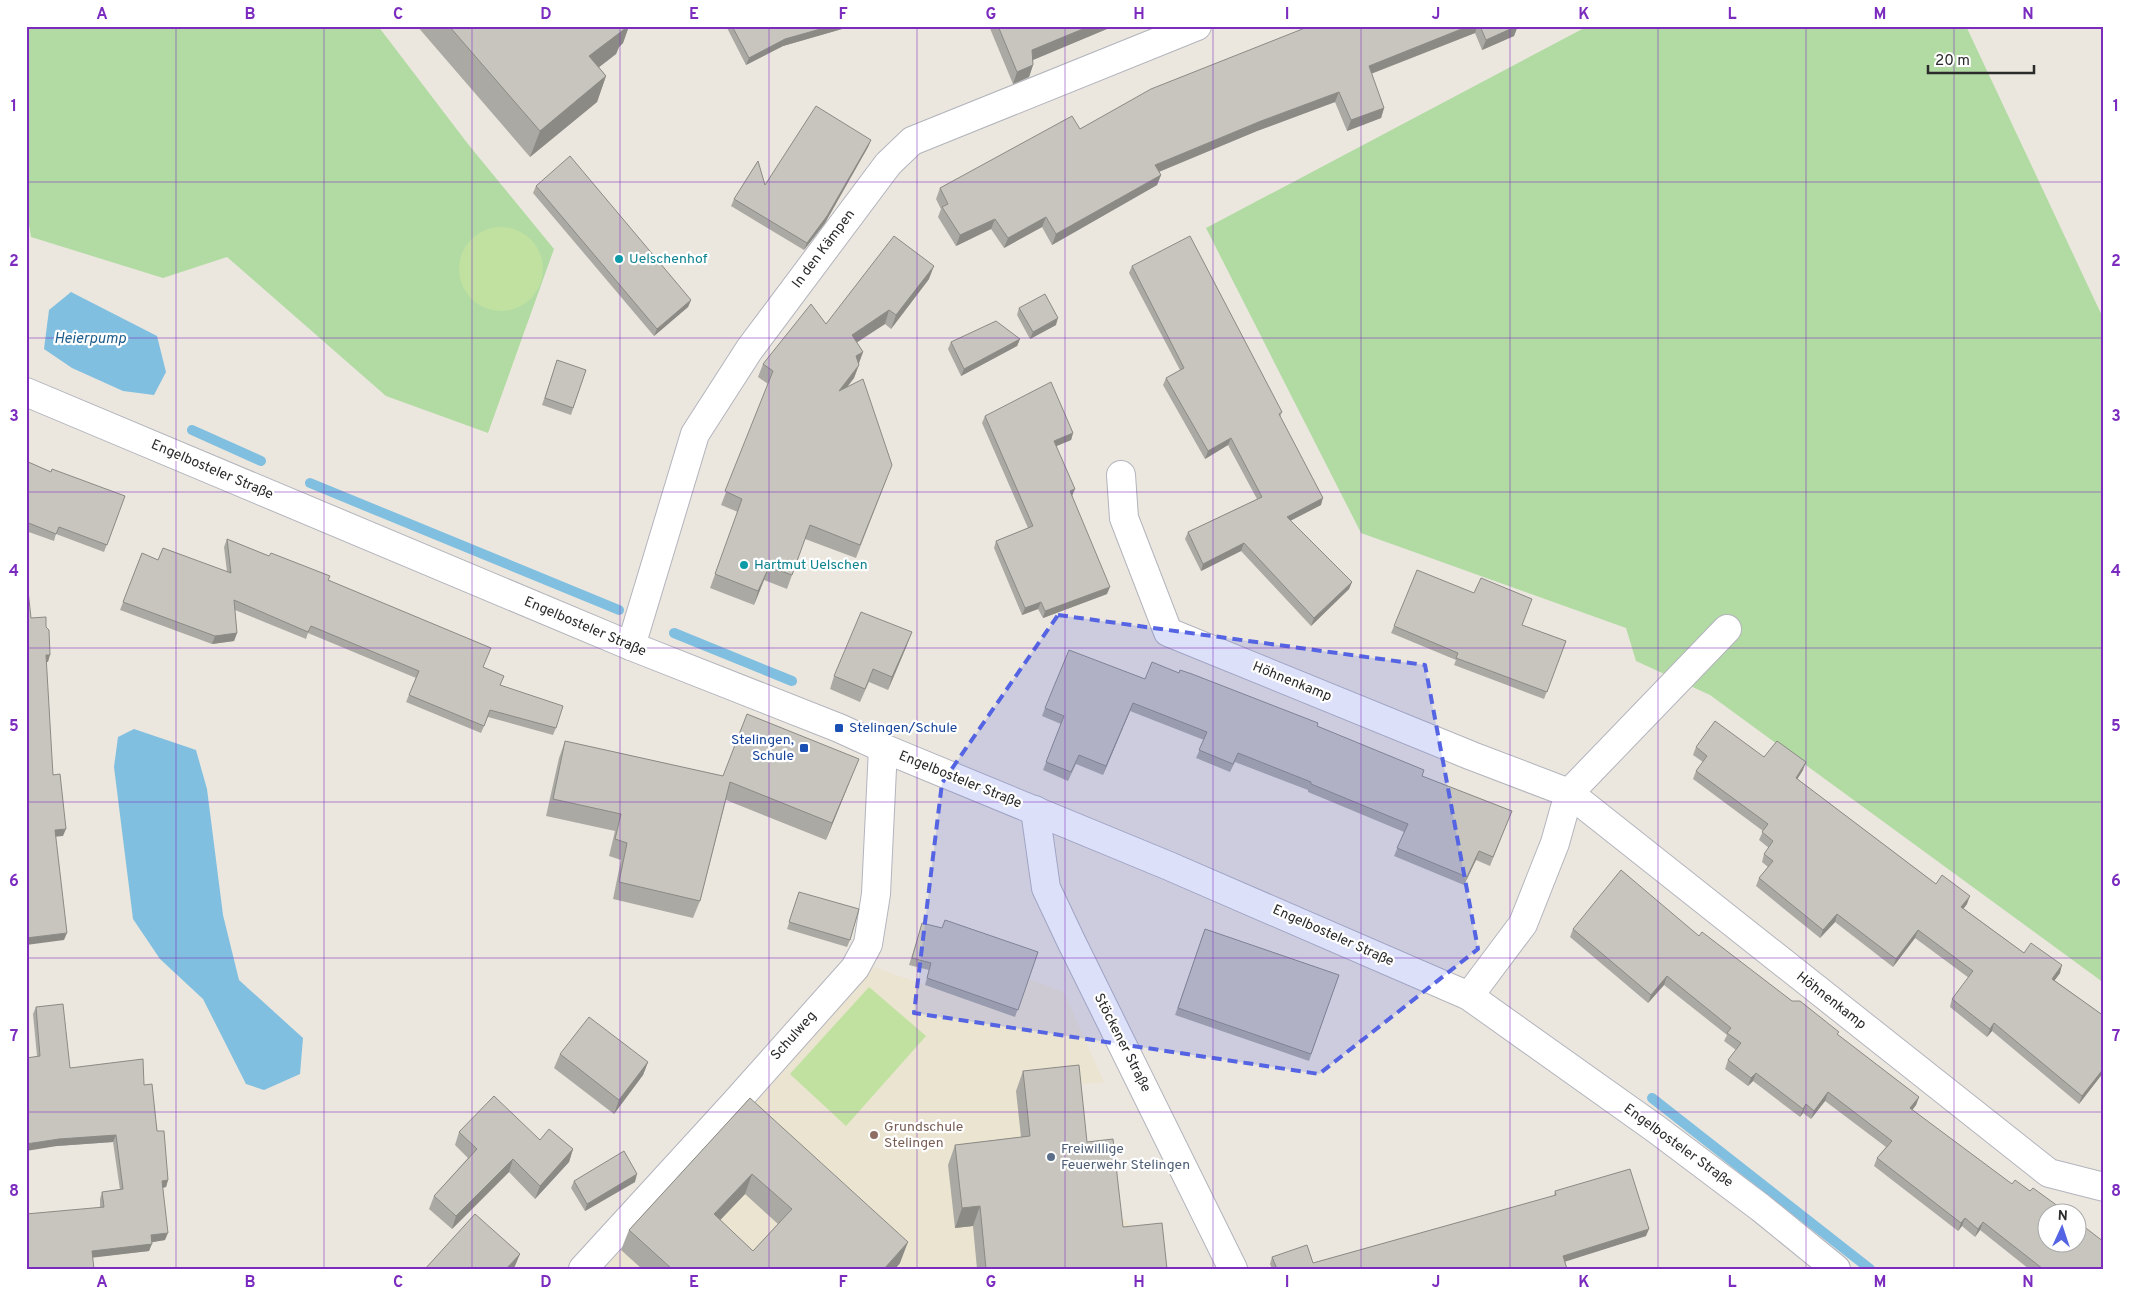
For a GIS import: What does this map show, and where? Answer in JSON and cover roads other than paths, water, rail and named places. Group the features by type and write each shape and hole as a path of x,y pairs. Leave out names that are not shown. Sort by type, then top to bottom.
{"street":[{"name":"In den Kämpen","path":"631,646 695,434 749,350 888,164 912,141 1197,26"},
{"name":"Engelbosteler Straße","path":"26,392 631,646 840,728 883,748 1036,810 1470,996 1656,1128 1761,1208 1836,1269"},
{"name":"Höhnenkamp","path":"1121,475 1124,518 1168,632 1472,756 1568,793 2049,1173 2104,1187"},
{"path":"1470,996 1523,924 1555,843 1568,793 1728,628"},
{"name":"Schulweg","path":"583,1269 855,968 868,944 876,894 883,748"},
{"name":"Stöckener Straße","path":"1036,810 1046,888 1233,1269"}],"water":[{"name":"Heierpump","path":"71,292 157,336 166,372 154,395 123,391 72,368 44,349 49,310"},
{"path":"134,729 196,750 207,789 223,915 239,980 303,1038 300,1074 264,1090 246,1084 203,999 160,959 133,919 114,767 118,737"}],"waterway":[{"path":"192,430 261,461"},
{"path":"310,483 619,610"},
{"path":"674,633 792,681"},
{"path":"1652,1098 1870,1269"}],"place":[{"name":"Uelschenhof","path":"619,259"},
{"name":"Hartmut Uelschen","path":"744,565"},
{"name":"Stelingen/Schule","path":"839,728"},
{"name":"Stelingen, Schule","path":"804,748"},
{"name":"Grundschule Stelingen","path":"874,1135"},
{"name":"Freiwillige Feuerwehr Stelingen","path":"1051,1157"}]}
